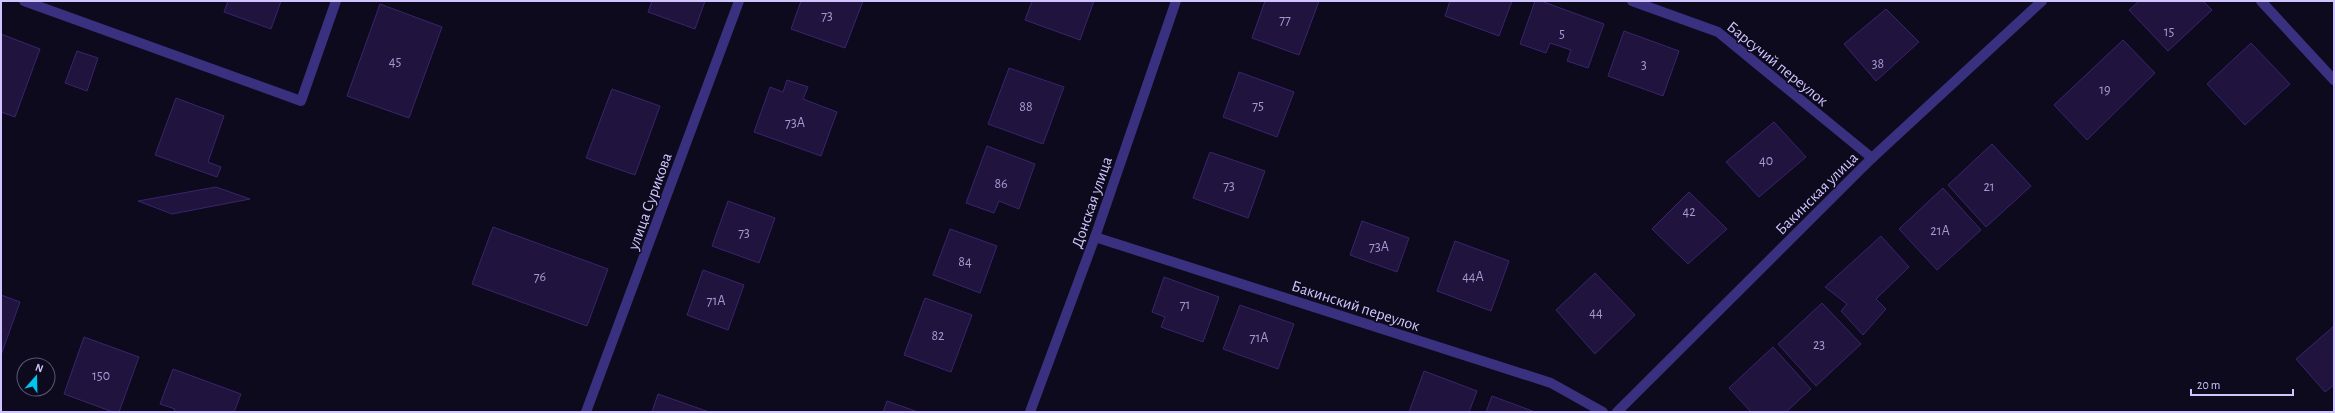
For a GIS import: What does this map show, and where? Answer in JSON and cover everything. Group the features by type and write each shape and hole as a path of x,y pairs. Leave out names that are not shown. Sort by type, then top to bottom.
{"street":[{"path":"24,1 301,101 336,1"},
{"name":"улица Сурикова","path":"586,412 739,1"},
{"name":"Донская улица","path":"1030,412 1095,237 1176,1"},
{"name":"Барсучий переулок","path":"1632,1 1718,32 1872,158"},
{"name":"Бакинская улица","path":"1617,412 1872,158 2042,1"},
{"path":"2261,1 2334,80"},
{"name":"Бакинский переулок","path":"1095,237 1551,384 1603,412"}],"building":[{"path":"228,1 281,1 271,29 224,12"},
{"path":"652,1 705,1 695,29 648,12"},
{"path":"801,1 863,1 845,48 791,29"},
{"path":"1032,1 1094,1 1080,40 1025,20"},
{"path":"1265,1 1319,1 1299,55 1252,38"},
{"path":"1450,1 1512,1 1499,36 1445,16"},
{"path":"1535,1 1541,1 1604,24 1588,68 1567,61 1571,50 1550,43 1546,53 1520,44"},
{"path":"2139,1 2203,1 2212,10 2168,51 2129,10"},
{"path":"380,4 442,27 409,118 347,96"},
{"path":"1886,9 1919,42 1876,81 1844,44"},
{"path":"1624,31 1679,51 1663,96 1608,76"},
{"path":"1,34 40,49 15,117 1,112"},
{"path":"2123,40 2155,73 2087,140 2054,105"},
{"path":"2251,43 2290,84 2245,125 2207,84"},
{"path":"77,51 98,58 87,91 65,83"},
{"path":"1009,68 1064,87 1043,144 988,124"},
{"path":"1239,72 1294,92 1277,137 1223,117"},
{"path":"787,80 808,87 803,99 837,112 821,156 754,132 770,87 783,92"},
{"path":"612,89 660,106 635,175 586,158"},
{"path":"176,98 224,116 208,162 221,167 217,177 155,155"},
{"path":"1774,122 1806,157 1759,197 1726,162"},
{"path":"1992,144 2031,186 1986,227 1948,185"},
{"path":"987,146 1035,164 1019,209 999,201 994,213 966,203"},
{"path":"1210,152 1265,171 1248,218 1193,198"},
{"path":"216,187 250,199 172,214 138,201"},
{"path":"1943,188 1981,230 1937,270 1899,229"},
{"path":"1689,192 1727,229 1688,264 1652,229"},
{"path":"728,201 775,218 759,263 712,246"},
{"path":"1362,221 1409,238 1397,272 1350,255"},
{"path":"493,227 608,269 587,326 472,284"},
{"path":"950,229 997,246 980,293 933,275"},
{"path":"1881,236 1909,267 1876,299 1886,309 1863,335 1841,311 1847,304 1825,287"},
{"path":"1455,241 1509,261 1491,311 1437,291"},
{"path":"703,270 744,285 728,330 687,315"},
{"path":"1595,273 1635,315 1595,354 1556,310"},
{"path":"1164,277 1219,297 1203,342 1161,327 1165,317 1152,312"},
{"path":"1,295 20,302 1,355"},
{"path":"925,298 972,315 951,372 904,355"},
{"path":"1822,303 1861,344 1816,386 1778,344"},
{"path":"1240,305 1294,324 1278,369 1223,349"},
{"path":"2334,326 2334,385 2325,392 2296,359"},
{"path":"84,337 139,357 119,412 113,412 64,394"},
{"path":"1773,347 1811,389 1786,412 1751,412 1729,388"},
{"path":"173,369 241,394 234,412 174,412 175,409 160,404"},
{"path":"1424,371 1477,391 1469,412 1409,412"},
{"path":"658,394 709,412 652,412"},
{"path":"1492,396 1535,412 1486,412"},
{"path":"887,401 918,412 883,412"}]}
